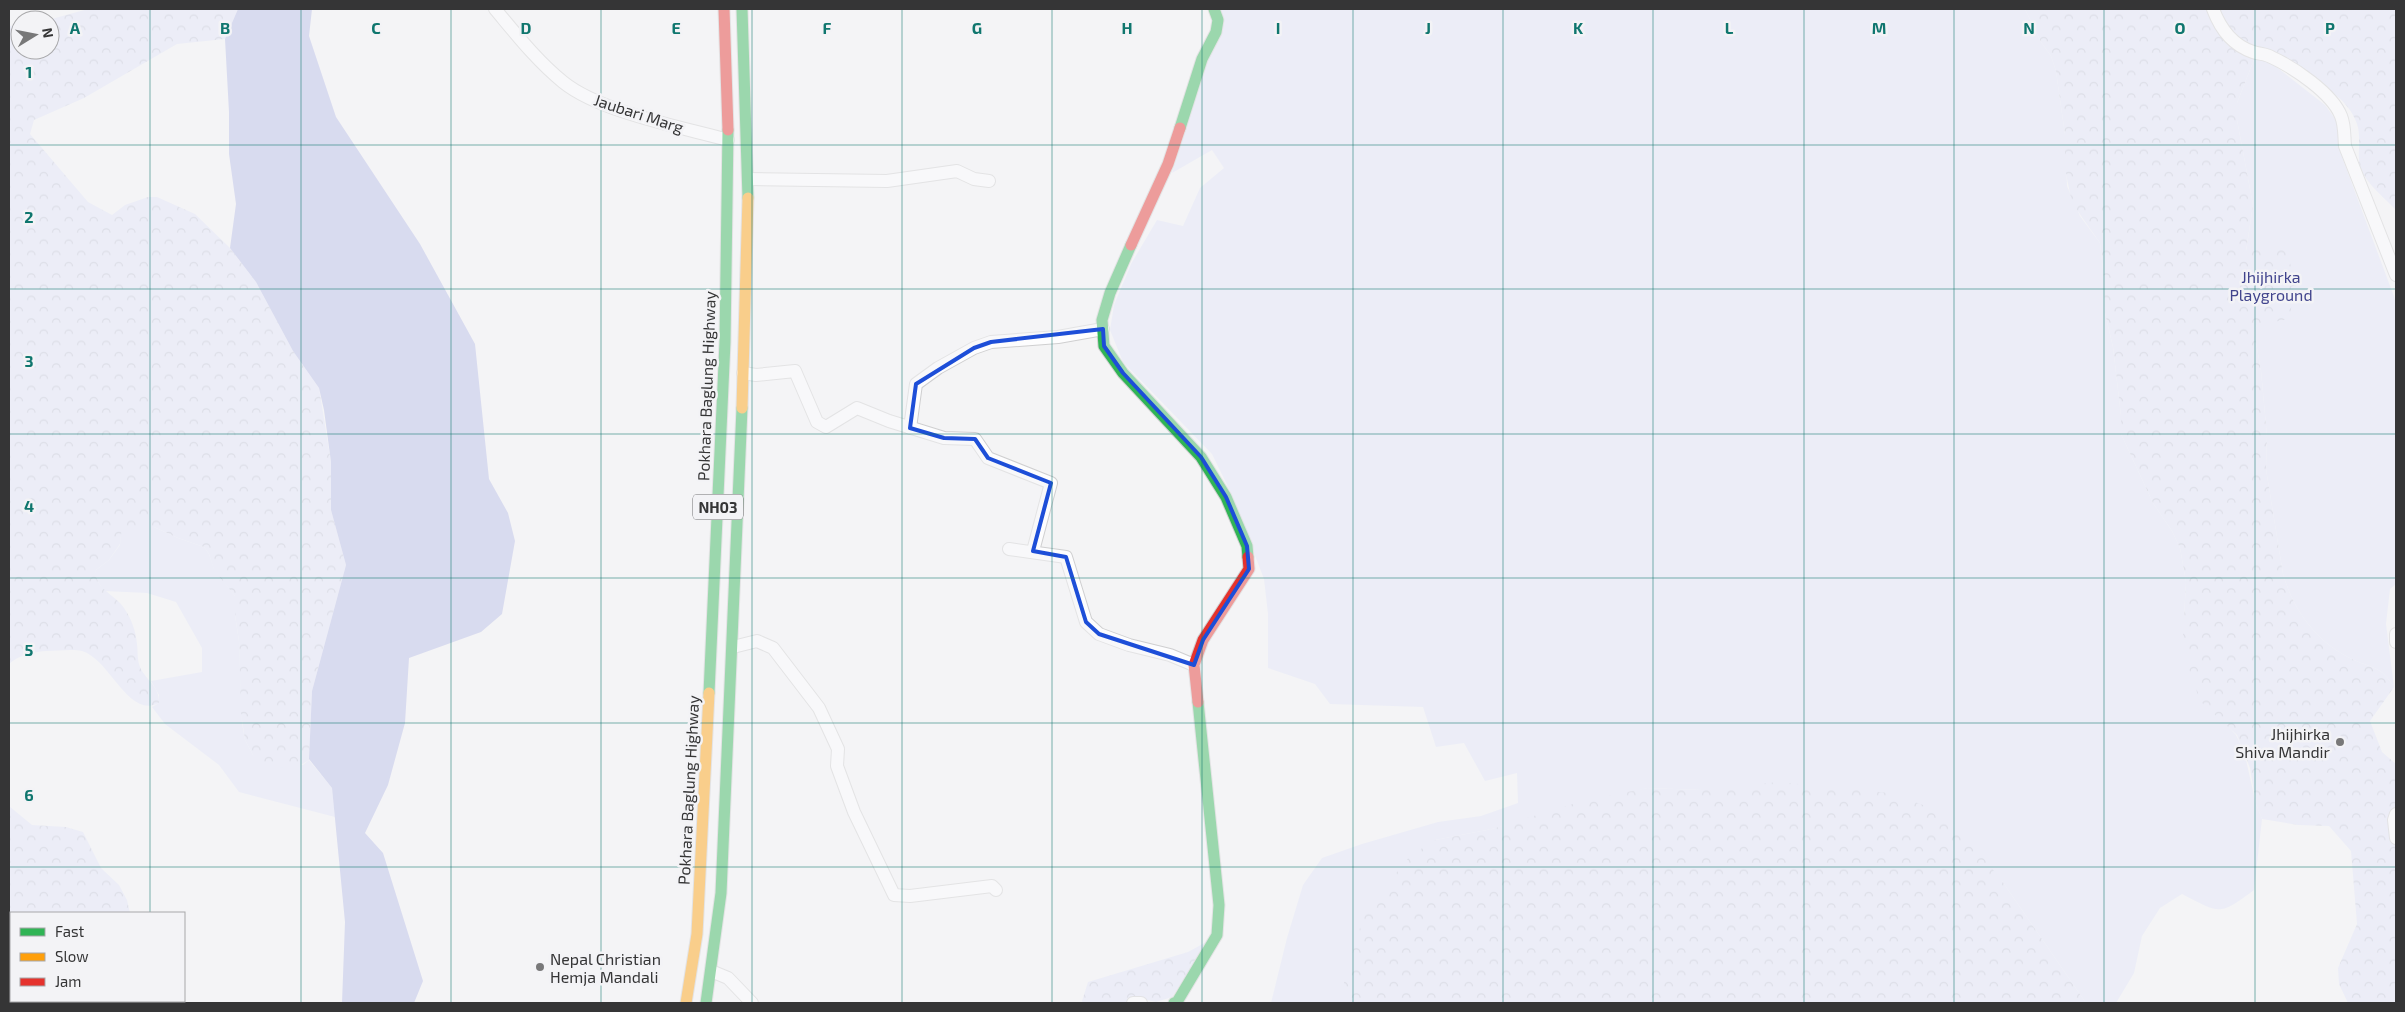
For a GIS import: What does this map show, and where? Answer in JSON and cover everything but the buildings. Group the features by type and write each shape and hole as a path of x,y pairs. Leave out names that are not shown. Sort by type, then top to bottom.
{"main road":[{"name":"Pokhara Baglung Highway","path":"686,1003 697,934 706,781 725,342 728,140 724,9"},
{"path":"706,1003 721,884 744,373 748,179 742,9"},
{"path":"1174,1003 1177,1002 1217,935 1218,905 1194,665 1203,640 1249,569 1247,546 1226,497 1200,457 1123,373 1104,346 1102,320 1110,294 1168,164 1202,59 1216,32 1218,20 1214,9"}],"street":[{"name":"Jaubari Marg","path":"495,9 527,47 564,83 603,105 728,140"},
{"path":"2213,9 2227,36 2252,52 2278,61 2298,73 2330,98 2340,114 2344,126 2345,146 2396,275"},
{"path":"748,179 887,181 957,171 974,179 989,181"},
{"path":"910,428 916,384 938,368 974,348 991,342 1058,337 1103,330"},
{"path":"744,373 756,375 795,370 817,422 826,427 857,408 910,428 944,438 975,439 988,458 1051,483 1033,551"},
{"path":"1009,549 1066,557 1086,622 1099,634 1129,645 1170,655 1194,665"},
{"path":"2396,634 2396,642"},
{"path":"733,647 756,642 773,648 819,708 838,749 837,766 854,812 894,895 910,896 992,886 996,890"},
{"path":"2396,814 2394,820 2396,838"},
{"path":"711,970 728,978 752,1003"},
{"path":"1133,1003 1141,1003"}],"highlighted area":[{"path":"1103,329 1104,346 1123,373 1201,457 1226,497 1247,546 1249,569 1203,640 1194,665 1099,634 1086,622 1066,557 1033,551 1051,483 988,458 975,439 944,438 910,428 916,384 974,348 991,342"}],"green space":[{"path":"88,9 238,9 225,39 177,44 84,98 34,120 30,134 88,202 112,215 125,205 148,197 157,197 195,214 230,248 256,282 293,351 319,388 331,462 331,510 346,565 312,691 309,760 296,768 266,767 253,755 245,740 241,714 239,641 235,615 235,596 214,570 209,554 204,547 154,527 122,527 120,544 109,560 96,570 96,577 102,587 120,603 131,620 136,634 140,667 155,688 159,697 159,703 148,706 138,703 128,696 92,656 82,651 43,651 27,654 9,664 9,26 10,60 60,60 60,17"},
{"path":"1220,9 2025,9 2041,42 2051,56 2056,71 2065,135 2067,186 2080,216 2100,243 2105,313 2113,347 2121,416 2121,434 2153,503 2172,531 2180,548 2186,582 2184,617 2225,723 2236,735 2244,751 2256,804 2262,819 2254,890 2233,905 2225,908 2212,908 2182,894 2160,908 2142,936 2134,973 2116,1003 2086,1003 2002,881 1702,790 1647,788 1492,829 1435,840 1344,982 1344,1003 1271,1003 1287,938 1303,885 1322,858 1362,844 1438,822 1481,816 1518,803 1517,773 1485,781 1464,743 1436,747 1423,707 1330,704 1315,684 1268,668 1268,614 1264,579 1232,495 1212,454 1123,362 1110,330 1114,305 1131,264 1157,220 1183,226 1200,188 1224,168 1212,150 1172,173"},
{"name":"Jhijhirka Playground","path":"2025,9 2396,9 2396,210 2364,176 2359,162 2357,124 2351,111 2341,99 2314,81 2255,57 2237,103 2237,120 2253,205 2246,251 2252,244 2286,249 2296,284 2289,319 2257,325 2254,331 2261,371 2267,436 2266,469 2283,574 2301,614 2319,636 2341,653 2381,672 2394,687 2370,721 2382,752 2396,764 2396,1003 2348,1003 2339,984 2338,968 2357,924 2351,851 2329,826 2298,825 2262,819 2256,804 2250,768 2237,735 2200,701 2189,669 2183,636 2186,582 2180,548 2172,531 2153,503 2121,434 2121,416 2113,347 2105,313 2100,243 2072,203 2065,169 2065,135 2056,71 2051,56 2041,42"},
{"name":"Jhijhirka Playground","path":"2255,57 2265,58 2325,105 2339,124 2342,157 2396,302 2396,584 2390,589 2386,624 2394,687 2381,672 2341,653 2319,636 2301,614 2283,574 2266,469 2267,436 2261,371 2254,331 2257,325 2246,252 2253,205 2237,120 2237,103"},
{"path":"121,527 154,527 204,547 209,554 214,569 235,596 235,615 239,641 242,723 245,740 253,755 303,765 309,760 332,788 335,817 239,792 219,765 165,724 152,707 159,703 159,695 151,681 202,672 202,648 176,602 147,593 104,591 95,577 96,570 109,560 120,545"},
{"path":"1778,782 1890,793 1948,814 2002,881 2086,1003 1344,1003 1344,982 1365,911 1410,856 1435,840 1492,829 1582,801 1647,788 1702,790"},
{"path":"9,806 32,825 66,827 83,832 101,868 119,885 127,900 130,912 10,912"},
{"path":"1208,941 1172,997 1156,1002 1139,998 1127,1003 1083,1003 1082,1001 1088,982 1188,952"}],"water":[{"path":"238,9 312,9 309,36 336,117 420,244 475,344 489,479 508,513 515,541 502,614 481,632 409,658 405,723 388,785 365,833 383,853 423,981 414,1003 342,1003 345,922 332,788 309,759 312,691 346,565 331,510 331,462 319,388 293,351 256,282 230,248 236,204 229,154 225,39"}],"traffic: fast":[{"path":"742,9 748,198"},
{"path":"1180,128 1202,59 1216,32 1218,20 1214,9"},
{"path":"709,693 725,342 728,130"},
{"path":"1131,245 1110,293 1102,320 1104,346 1123,373 1201,457 1226,497 1247,546 1248,557"},
{"path":"706,1003 721,893 742,408"},
{"path":"1174,1003 1177,1002 1217,935 1219,905 1198,702"}],"traffic: slow":[{"path":"742,408 748,198"},
{"path":"686,1003 697,934 709,693"}],"traffic: jam":[{"path":"724,9 728,130"},
{"path":"1131,245 1168,164 1180,128"},
{"path":"1198,702 1194,665 1203,640 1249,569 1248,557"}],"place":[{"name":"Jhijhirka Shiva Mandir","path":"2340,742"},
{"name":"Nepal Christian Hemja Mandali","path":"540,967"}]}
